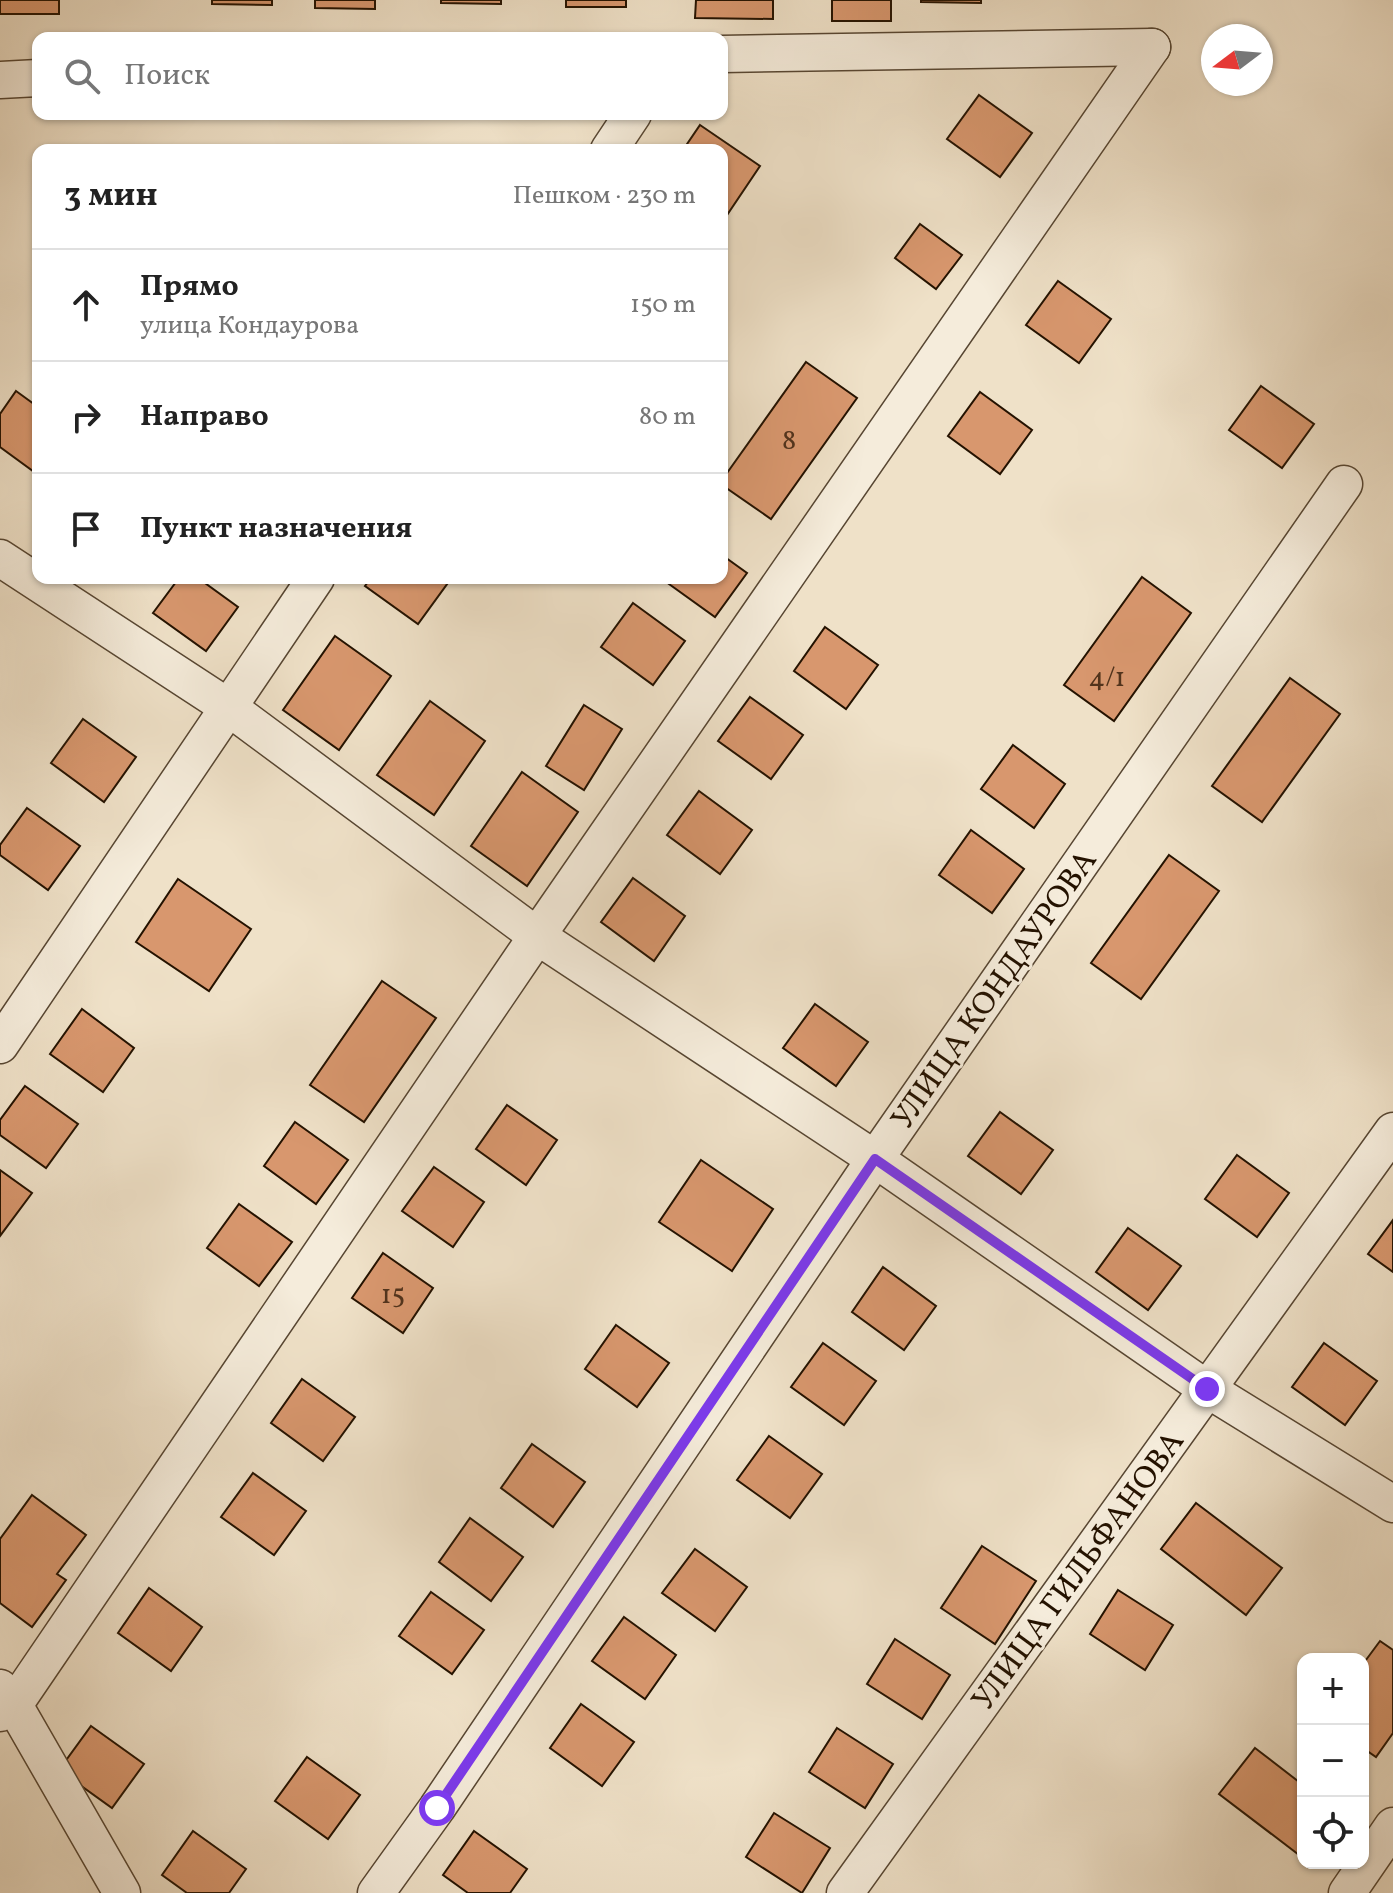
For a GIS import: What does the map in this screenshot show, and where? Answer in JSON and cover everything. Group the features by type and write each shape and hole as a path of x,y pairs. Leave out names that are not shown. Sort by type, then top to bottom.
{"street":[{"path":"122,1893 5,1702 1152,47 728,54"},
{"path":"0,80 32,78"},
{"path":"613,144 629,120"},
{"name":"УЛИЦА КОНДАУРОВА","path":"376,1893 437,1808 875,1159 1344,484"},
{"path":"0,558 32,579"},
{"path":"40,584 228,707 537,936 875,1159 1207,1389 1393,1504"},
{"path":"0,1045 312,584"},
{"name":"УЛИЦА ГИЛЬФАНОВА","path":"845,1893 1393,1131"},
{"path":"1347,1893 1393,1826"}],"building":[{"path":"0,0 59,0 59,14 0,14"},
{"path":"212,0 272,0 272,5 212,4"},
{"path":"315,0 375,0 375,9 315,8"},
{"path":"441,0 501,0 501,4 441,3"},
{"path":"566,0 626,0 626,7 566,7"},
{"path":"696,0 773,0 773,19 695,18"},
{"path":"832,0 891,0 891,21 832,21"},
{"path":"981,0 981,3 921,2"},
{"path":"979,95 1032,133 1000,177 947,139"},
{"path":"700,125 728,144 687,144"},
{"path":"728,144 760,166 728,214"},
{"path":"920,224 962,255 936,289 895,258"},
{"path":"1058,281 1111,319 1079,363 1026,325"},
{"path":"806,362 857,398 771,519 728,489 728,472"},
{"path":"1261,386 1314,424 1282,468 1229,430"},
{"path":"16,391 32,403 32,470 0,447 0,414"},
{"path":"980,392 1032,430 1000,474 948,436"},
{"path":"728,559 747,573 715,617 669,584 728,584"},
{"path":"1142,577 1191,613 1114,721 1064,685"},
{"path":"175,584 206,584 238,607 206,651 153,613"},
{"path":"366,584 447,584 418,624 365,586"},
{"path":"633,603 685,641 653,685 601,647"},
{"path":"825,627 878,665 846,709 794,671"},
{"path":"335,636 391,676 339,750 283,710"},
{"path":"1290,678 1340,714 1262,822 1212,786"},
{"path":"750,697 803,735 771,779 718,741"},
{"path":"430,701 485,741 434,815 377,775"},
{"path":"584,705 622,729 584,790 546,766"},
{"path":"83,719 136,757 104,802 51,763"},
{"path":"1013,745 1065,784 1034,828 981,789"},
{"path":"522,772 578,812 527,886 471,846"},
{"path":"699,791 752,830 720,874 667,835"},
{"path":"27,808 80,846 48,890 0,855 0,845"},
{"path":"971,830 1024,869 992,913 939,875"},
{"path":"1169,855 1219,891 1141,999 1091,963"},
{"path":"633,878 685,916 654,961 601,922"},
{"path":"178,879 251,929 209,991 136,942"},
{"path":"382,981 436,1018 364,1122 310,1085"},
{"path":"815,1004 868,1042 836,1086 783,1048"},
{"path":"82,1009 134,1048 103,1092 50,1054"},
{"path":"25,1086 78,1124 46,1168 0,1135 0,1120"},
{"path":"507,1105 557,1140 526,1185 476,1149"},
{"path":"1000,1112 1053,1150 1021,1194 968,1156"},
{"path":"295,1122 348,1160 316,1204 264,1166"},
{"path":"1237,1155 1289,1193 1257,1237 1205,1199"},
{"path":"701,1160 773,1209 732,1271 659,1222"},
{"path":"434,1167 484,1202 453,1247 402,1211"},
{"path":"0,1170 32,1193 0,1236"},
{"path":"239,1204 292,1242 259,1286 207,1248"},
{"path":"1393,1220 1393,1272 1368,1254"},
{"path":"1128,1228 1181,1266 1148,1310 1096,1272"},
{"path":"383,1253 433,1288 403,1333 352,1298"},
{"path":"883,1267 936,1306 904,1350 852,1312"},
{"path":"616,1325 669,1363 637,1407 585,1369"},
{"path":"823,1343 876,1381 844,1425 791,1387"},
{"path":"1324,1343 1377,1381 1345,1425 1292,1387"},
{"path":"302,1379 355,1417 323,1461 271,1423"},
{"path":"769,1436 822,1474 790,1518 737,1480"},
{"path":"532,1444 585,1482 553,1527 501,1488"},
{"path":"253,1473 306,1511 274,1555 221,1517"},
{"path":"32,1495 86,1535 57,1574 66,1580 32,1627 0,1603 0,1539"},
{"path":"1196,1503 1282,1568 1246,1615 1161,1549"},
{"path":"470,1518 523,1557 491,1601 439,1562"},
{"path":"982,1546 1036,1581 995,1644 941,1608"},
{"path":"695,1549 747,1587 715,1631 662,1593"},
{"path":"149,1588 202,1627 171,1671 118,1633"},
{"path":"1118,1590 1173,1625 1145,1670 1090,1634"},
{"path":"431,1592 484,1630 452,1674 399,1636"},
{"path":"624,1617 676,1655 645,1699 592,1661"},
{"path":"895,1639 950,1675 922,1719 867,1684"},
{"path":"1380,1641 1393,1650 1393,1733 1376,1757 1369,1752 1369,1656"},
{"path":"581,1704 634,1742 602,1786 550,1748"},
{"path":"91,1726 144,1764 112,1808 59,1770"},
{"path":"837,1728 893,1764 865,1808 809,1772"},
{"path":"1255,1748 1297,1780 1297,1853 1219,1794"},
{"path":"307,1757 360,1795 328,1839 275,1801"},
{"path":"774,1813 830,1848 802,1893 746,1857"},
{"path":"193,1831 246,1869 229,1893 187,1893 162,1875"},
{"path":"474,1831 527,1869 510,1893 468,1893 443,1875"}],"route":[{"path":"437,1808 875,1159 1207,1389"}]}
